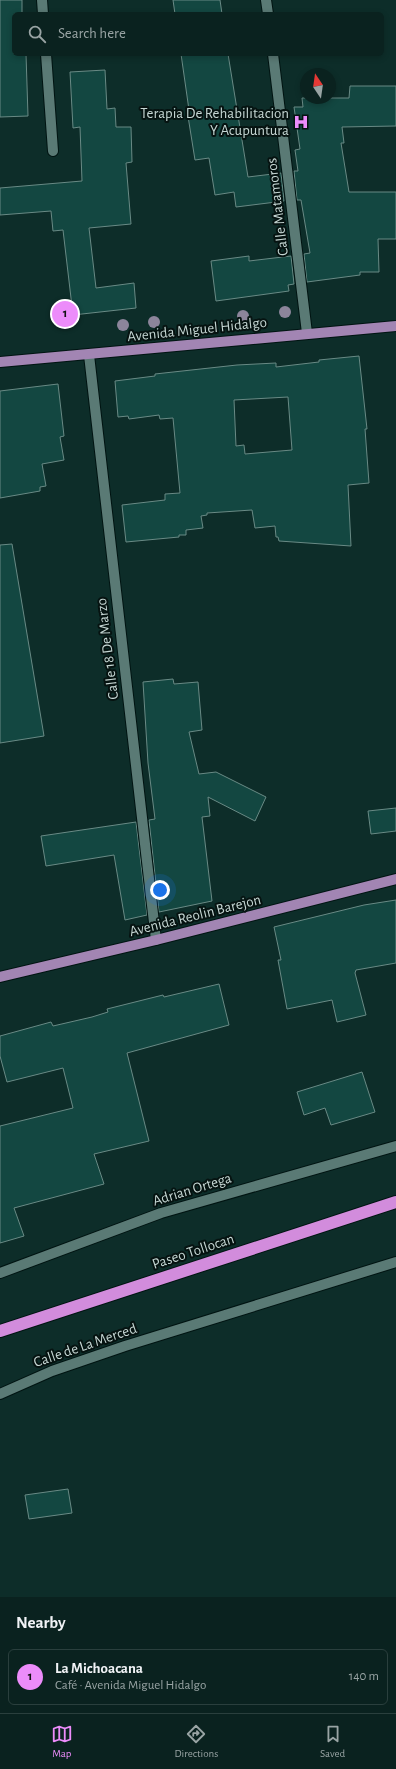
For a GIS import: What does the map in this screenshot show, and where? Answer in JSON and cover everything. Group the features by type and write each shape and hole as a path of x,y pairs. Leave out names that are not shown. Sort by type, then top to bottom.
{"highway":[{"name":"Paseo Tollocan","path":"0,1331 396,1202"}],"main road":[{"name":"Avenida Miguel Hidalgo","path":"0,362 396,326"},
{"name":"Avenida Reolin Barejon","path":"0,978 396,879"}],"street":[{"path":"42,0 43,12"},
{"path":"266,0 268,12"},
{"path":"46,56 53,151"},
{"name":"Calle Matamoros","path":"273,56 307,333"},
{"name":"Calle 18 De Marzo","path":"89,355 156,940"},
{"name":"Adrian Ortega","path":"0,1273 161,1213 396,1146"},
{"name":"Calle de La Merced","path":"0,1394 52,1371 125,1346 182,1330 396,1262"}],"building":[{"path":"0,0 22,0 22,12 12,12 12,56 26,56 28,116 0,117"},
{"path":"173,0 220,0 222,12 175,12"},
{"path":"181,56 228,56 248,177 281,173 284,201 236,207 234,192 215,195 209,158 195,160 187,110 189,110"},
{"path":"105,70 107,109 115,108 116,127 131,127 132,162 126,163 131,224 89,228 96,288 134,283 136,308 73,315 63,230 53,231 51,211 0,215 0,188 82,181 80,127 73,128 70,72"},
{"path":"350,86 396,86 396,126 342,127 344,143 341,143 349,192 396,192 396,239 378,239 379,272 360,272 360,275 307,282 304,254 310,253 301,200 297,200 294,171 298,171 295,150 300,149 294,107 303,107 303,104 336,104 336,98 349,98"},
{"path":"249,256 249,261 291,256 294,284 288,285 289,291 216,301 211,261"},
{"path":"359,356 367,429 365,429 369,483 348,485 351,546 279,541 278,537 276,537 275,526 255,528 252,510 207,513 207,515 201,516 203,528 186,530 186,535 179,535 179,537 126,542 122,505 165,500 165,494 180,493 173,418 160,419 159,415 129,419 128,416 118,417 115,381 155,376 155,374 237,365 276,363 276,367 319,362 319,360","holes":["288,397 292,450 245,454 244,445 236,446 234,400"]},
{"path":"58,384 64,436 60,437 64,460 42,464 46,486 40,487 40,491 0,498 0,391"},
{"path":"12,544 44,736 0,743 0,545"},
{"path":"173,679 174,684 198,682 202,730 189,732 199,774 216,772 266,797 255,821 208,797 210,816 202,817 212,901 159,912 149,820 155,819 148,763 143,682"},
{"path":"396,808 396,831 371,834 368,811"},
{"path":"136,822 147,915 125,920 114,855 46,866 41,836"},
{"path":"396,900 396,963 356,970 355,973 366,1015 337,1022 332,1000 287,1009 278,960 281,960 274,927 364,905"},
{"path":"219,984 229,1025 127,1053 149,1141 94,1154 104,1184 14,1208 24,1236 0,1243 0,1126 73,1108 63,1068 7,1082 0,1056 0,1036 51,1022 53,1026 92,1017 108,1012 107,1009 163,995 164,997"},
{"path":"362,1072 375,1112 331,1125 325,1108 304,1115 297,1092"},
{"path":"68,1489 72,1513 29,1519 25,1495"}],"place":[{"name":"Terapia De Rehabilitacion Y Acupuntura","path":"301,122"},
{"name":"La Michoacana","path":"65,314"}]}
